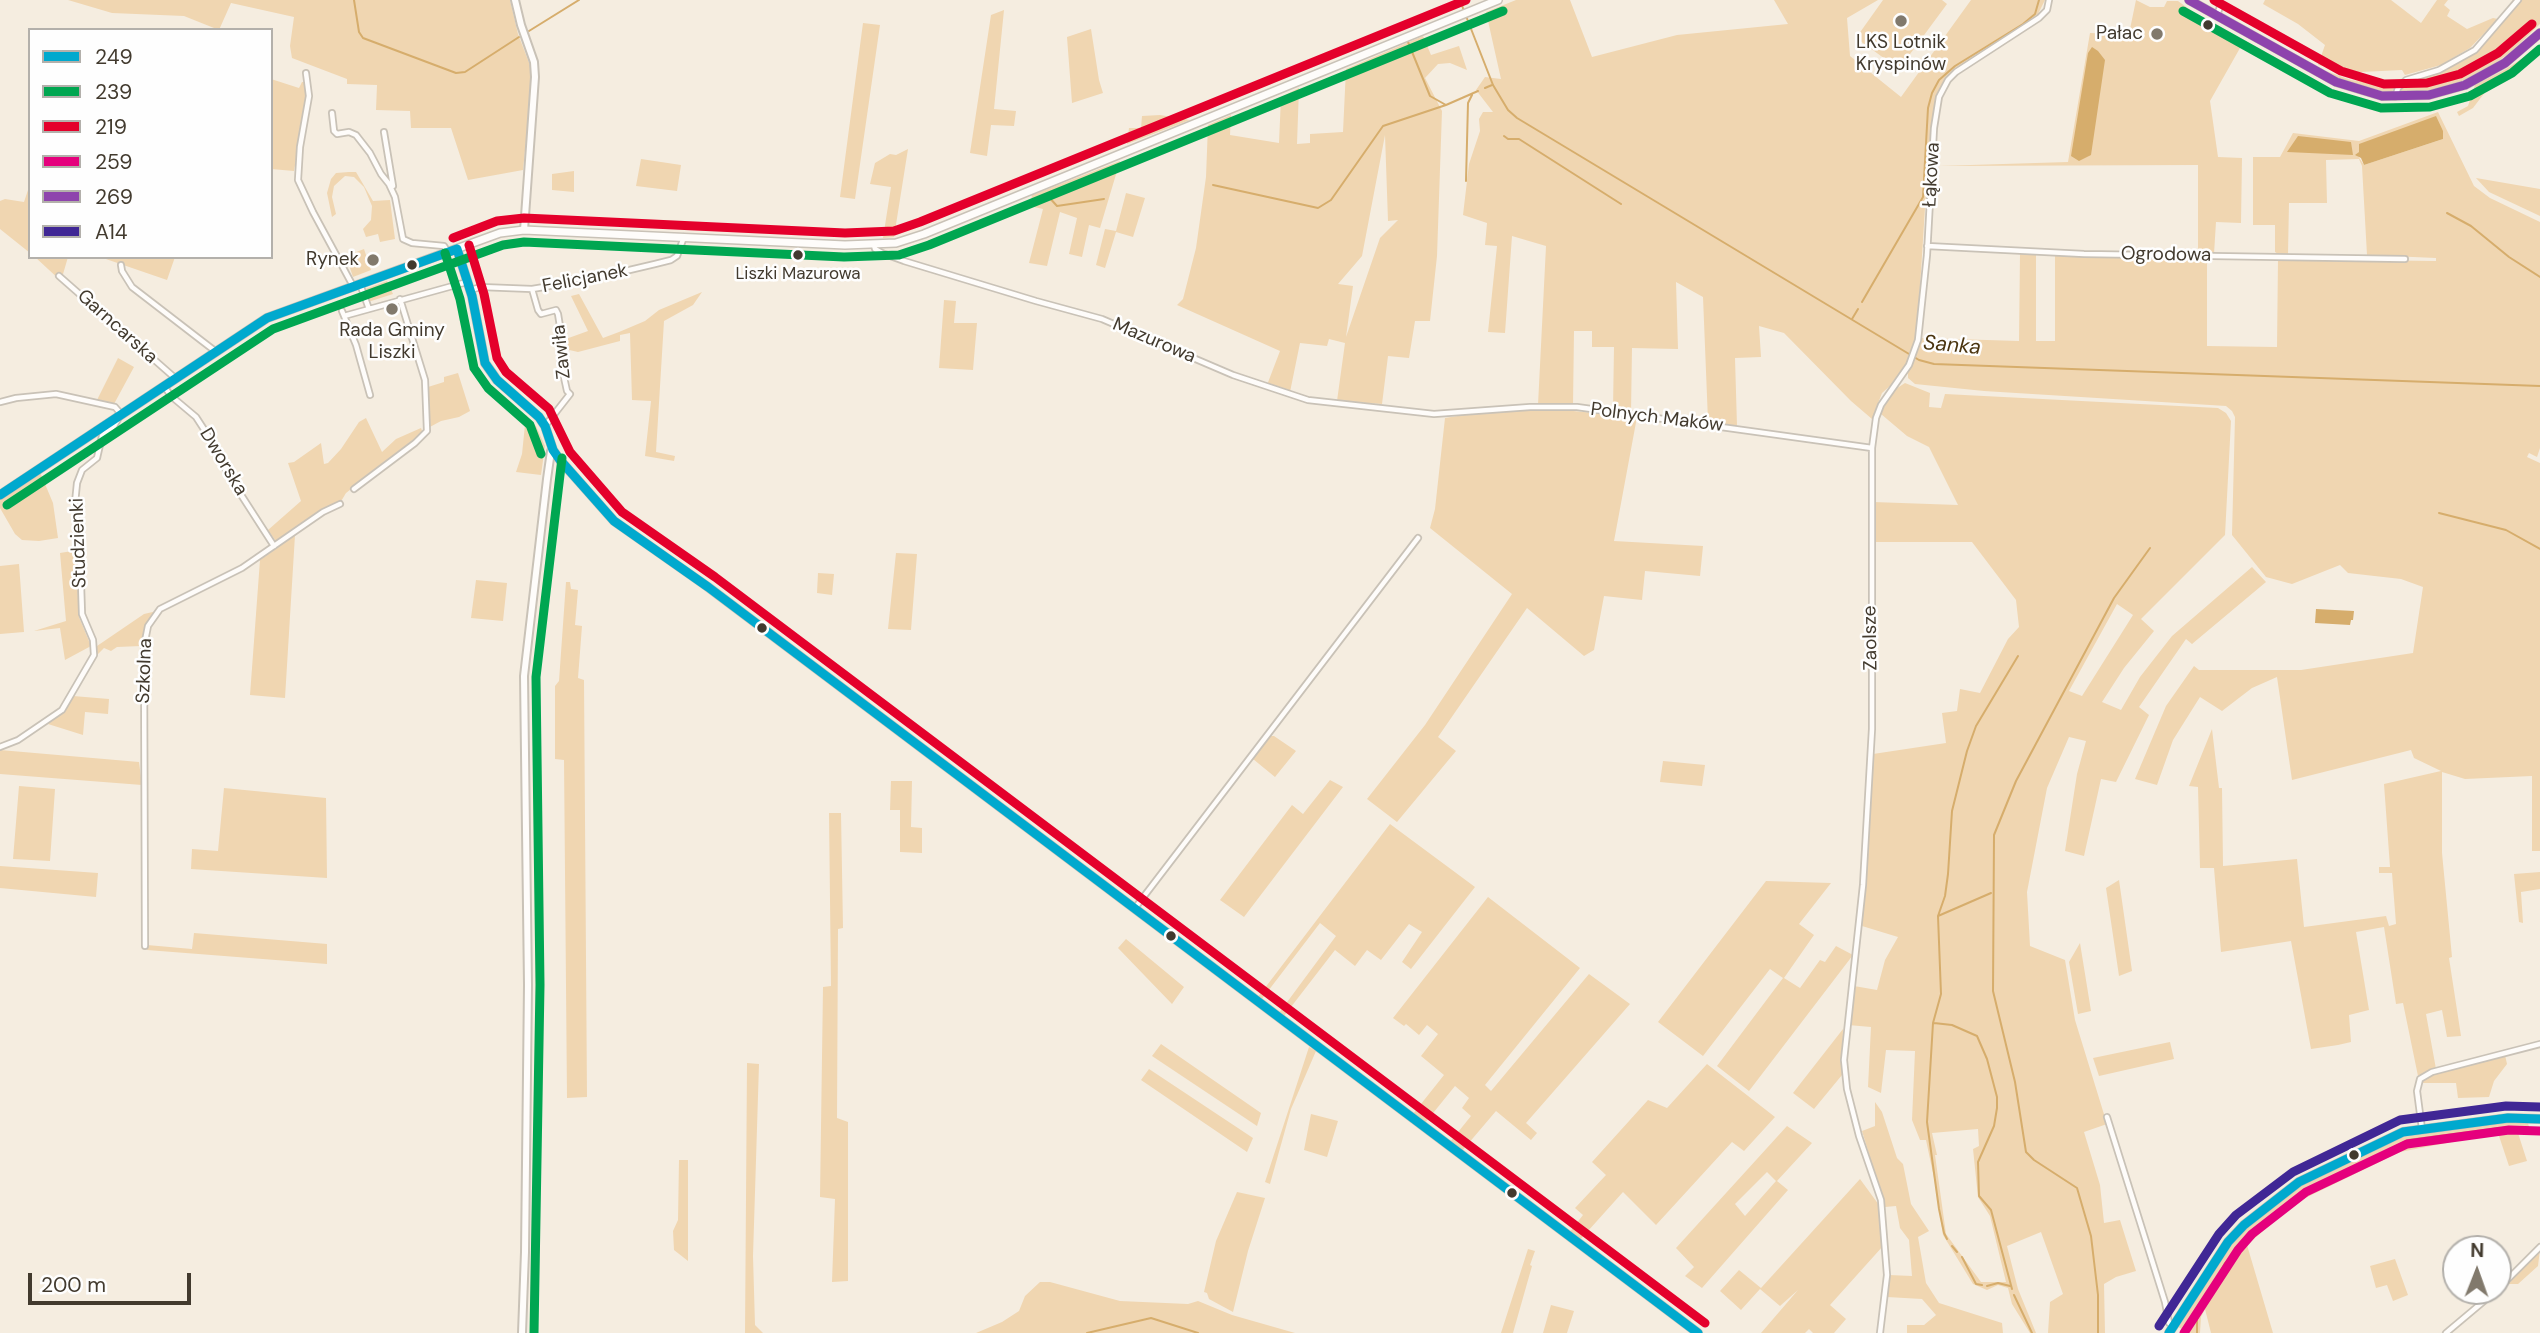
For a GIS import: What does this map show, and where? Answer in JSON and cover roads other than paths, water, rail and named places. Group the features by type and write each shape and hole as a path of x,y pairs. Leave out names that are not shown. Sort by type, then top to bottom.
{"main road":[{"path":"0,495 267,318 500,233 524,230 874,245 896,243 925,234 1498,0"},
{"path":"2189,0 2336,82 2369,93 2395,97 2430,95 2465,85 2496,69 2540,33"}],"street":[{"path":"515,0 534,62 535,77 524,230"},
{"name":"Łąkowa","path":"1887,394 1909,365 1920,332 1934,128 1936,108 1944,87 1956,72 2039,18 2047,10 2049,0"},
{"path":"2217,15 2220,7 2218,0"},
{"path":"2395,97 2398,88 2406,80 2439,70 2475,50 2518,0"},
{"path":"306,73 309,96 300,147 298,180 313,212 369,309"},
{"path":"332,113 334,131 337,134 349,132 356,135 393,190"},
{"path":"384,132 389,148 402,240 444,246 448,252"},
{"name":"Felicjanek","path":"470,290 481,287 531,289 671,260 681,249 684,237"},
{"name":"Mazurowa","path":"874,245 875,249 882,253 904,261 1102,319 1233,375 1308,400 1442,414"},
{"name":"Ogrodowa","path":"1927,246 2084,254 2405,259"},
{"path":"457,249 470,290 485,363 497,380 539,417 553,450 614,521 708,587 1698,1333"},
{"path":"121,265 132,287 215,351"},
{"name":"Garncarska","path":"60,276 175,378"},
{"path":"370,395 356,345 343,313 369,309 467,282"},
{"name":"Zawiła","path":"531,289 540,313 556,310 558,314 563,345 560,359 570,394 545,426"},
{"path":"354,489 415,443 426,431 425,380 400,299"},
{"name":"Dworska","path":"163,386 195,417 220,454 226,473 274,546"},
{"path":"0,402 56,394 115,407 121,414"},
{"name":"Zaolsze","path":"1880,1333 1887,1275 1881,1200 1859,1136 1843,1060 1863,885 1872,700 1872,447 1877,415 1887,394"},
{"name":"Polnych Maków","path":"1442,414 1530,407 1577,407 1872,447"},
{"name":"Studzienki","path":"0,747 18,740 62,710 94,655 95,646 82,614 76,523 77,483 82,470 97,458 102,436 114,426 121,414"},
{"path":"522,1333 528,998 524,676 553,450"},
{"name":"Szkolna","path":"145,946 144,646 148,626 160,609 223,579 323,512 340,504"},
{"path":"1134,909 1418,538"},
{"path":"2422,1129 2417,1091 2420,1079 2432,1072 2540,1044"},
{"path":"2107,1117 2165,1302 2171,1330"},
{"path":"2171,1330 2228,1242 2273,1201 2311,1175 2403,1132 2508,1118 2540,1119"},
{"path":"2512,1275 2540,1247"},
{"path":"2446,1333 2479,1305"}],"waterway":[{"path":"354,0 359,32 363,38 456,73 465,72 519,37"},
{"path":"529,31 579,0"},
{"name":"Sanka","path":"1460,0 1464,11"},
{"path":"1862,302 1923,197 1928,108 1939,80 1955,66 2023,24 2035,14 2039,0"},
{"name":"Sanka","path":"1466,16 1493,85 1508,110 1517,118 1919,360 1934,364 2540,386"},
{"path":"1408,42 1430,96 1446,105 1478,91"},
{"path":"1485,88 1492,85"},
{"path":"1466,181 1468,103 1472,95"},
{"path":"1213,185 1318,208 1331,200 1383,126 1446,105"},
{"path":"1504,136 1508,139 1519,139 1621,204"},
{"path":"1047,195 1057,206 1104,199"},
{"path":"2447,213 2471,226 2509,257 2540,277"},
{"path":"1852,319 1858,309"},
{"path":"2439,513 2506,530 2540,549"},
{"path":"2098,1333 2098,1295 2091,1236 2077,1188 2026,1152 2015,1082 1993,991 1994,835 2016,781 2114,598 2150,548"},
{"path":"1947,1239 1939,1209 1927,1122 1933,1023 1941,994 1938,916 1945,896 1948,874 1952,811 1967,751 1976,726 2018,656"},
{"path":"1938,916 1991,893"},
{"path":"1934,1023 1952,1025 1977,1036 1987,1059 1997,1097 1997,1108 1994,1126 1978,1162 1979,1196 1991,1210 2012,1289"},
{"path":"2197,1333 2197,1319 2225,1263 2300,1195 2408,1140 2499,1128 2528,1127"},
{"path":"1952,1246 1957,1252"},
{"path":"1962,1257 1976,1284 1982,1285"},
{"path":"1987,1286 1998,1283 2010,1286"},
{"path":"2014,1295 2032,1333"},
{"path":"1087,1333 1151,1318 1198,1333"}],"place":[{"name":"LKS Lotnik Kryspinów","path":"1901,21"},
{"name":"Pałac","path":"2157,34"},
{"name":"Liszki Mazurowa","path":"798,255"},
{"name":"Rynek","path":"373,260"},
{"name":"Rada Gminy Liszki","path":"392,309"}]}
